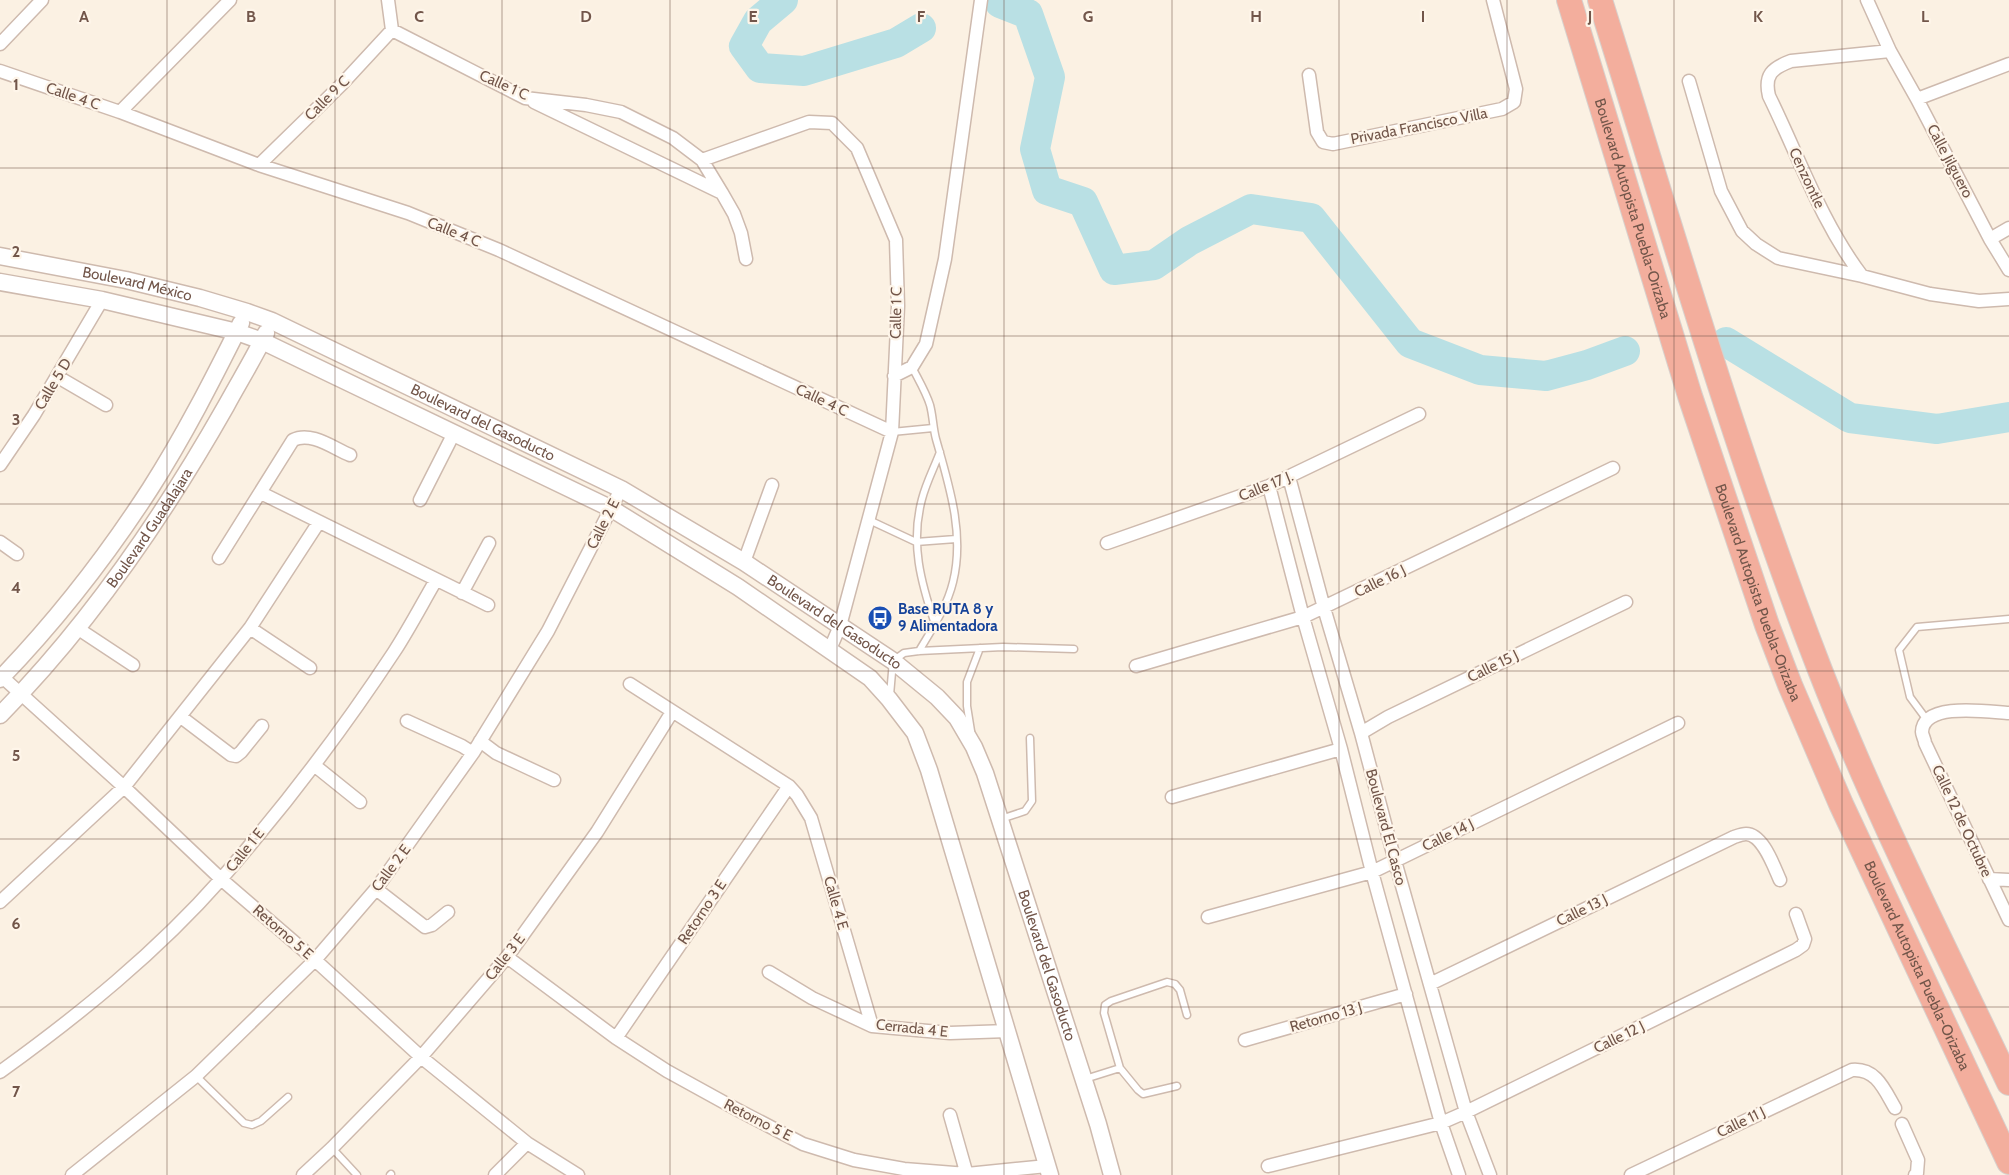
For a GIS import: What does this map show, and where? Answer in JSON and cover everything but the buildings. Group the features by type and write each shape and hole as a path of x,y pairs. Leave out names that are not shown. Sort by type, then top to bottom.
{"highway":[{"name":"Boulevard Autopista Puebla-Orizaba","path":"1569,0 1690,396 1774,642 1840,804 2009,1162"},
{"name":"Boulevard Autopista Puebla-Orizaba","path":"1600,0 1723,395 1778,556 1821,671 1895,845 2009,1083"}],"street":[{"path":"0,44 42,0"},
{"path":"120,112 230,0"},
{"path":"388,0 392,30"},
{"path":"894,376 912,367 926,344 945,259 981,0"},
{"name":"Privada Francisco Villa","path":"1308,75 1317,132 1323,142 1333,144 1502,109 1514,102 1516,89 1493,0"},
{"name":"Calle Jilguero","path":"1867,0 1890,51 1990,239 2009,270"},
{"name":"Calle 1 C","path":"392,30 525,98 586,105 621,112 673,138 702,160 722,193 734,214 741,233 746,259"},
{"name":"Calle 9 C","path":"258,164 342,84 392,30"},
{"name":"Cenzontle","path":"1862,276 1850,260 1813,194 1769,96 1767,86 1770,74 1778,66 1791,61 1890,51"},
{"path":"1917,99 2009,64"},
{"name":"Calle 4 C","path":"0,71 120,112 258,164 408,213 499,250 892,432"},
{"path":"1689,81 1721,191 1742,231 1756,244 1778,258 1862,276 1930,294 1979,301 2009,299"},
{"path":"525,98 722,193"},
{"name":"Calle 1 C","path":"702,160 809,122 832,123 857,148 896,240 898,306 892,432 840,626 830,649"},
{"path":"1990,239 2009,228"},
{"name":"Boulevard México","path":"0,256 126,280 200,298 272,321"},
{"name":"Boulevard México","path":"0,282 102,300 237,332 262,341"},
{"name":"Calle 5 D","path":"0,465 58,377 102,300"},
{"name":"Boulevard Guadalajara","path":"1,677 53,622 88,578 151,488 247,312"},
{"name":"Boulevard Guadalajara","path":"0,715 21,694 77,628 142,542 171,499 272,321"},
{"name":"Boulevard del Gasoducto","path":"272,321 621,490 744,562 893,661 937,697 956,718 974,746 985,772 1084,1079 1112,1175"},
{"name":"Boulevard del Gasoducto","path":"262,341 612,508 738,587 870,678 916,733 929,770 1008,1031 1048,1171"},
{"path":"58,377 106,405"},
{"name":"Calle 17 J.","path":"1108,543 1269,486 1418,414"},
{"path":"420,500 454,433"},
{"path":"219,558 261,493 286,448 293,440 301,436 309,437 350,455"},
{"name":"Calle 16 J","path":"1136,666 1303,617 1613,468"},
{"name":"Boulevard El Casco","path":"1289,477 1466,1112 1490,1175"},
{"path":"744,562 772,485"},
{"name":"Boulevard El Casco","path":"1269,486 1441,1123 1460,1175"},
{"name":"Calle 2 E","path":"72,1175 196,1076 315,960 376,889 473,753 548,631 621,490"},
{"path":"261,493 488,605"},
{"path":"0,902 124,787 250,628 319,522"},
{"path":"0,542 17,554"},
{"path":"462,593 489,543"},
{"name":"Calle 1 E","path":"0,1072 101,995 160,941 222,879 314,765 395,651 436,580"},
{"name":"Calle 15 J","path":"1361,732 1388,717 1626,602"},
{"path":"77,628 133,665"},
{"path":"250,628 310,668"},
{"name":"Retorno 5 E","path":"1,677 124,787 222,879 315,960 421,1057 526,1143 578,1175"},
{"path":"630,684 789,786"},
{"path":"1926,720 1941,712 1959,710 2009,713"},
{"name":"Calle 3 E","path":"303,1175 421,1057 507,957 597,832 672,712"},
{"path":"181,717 230,755 236,756 262,726"},
{"name":"Calle 12 de Octubre","path":"1926,720 1922,732 1925,743 2009,920"},
{"path":"407,721 473,753"},
{"name":"Calle 14 J","path":"1208,918 1372,872 1678,723"},
{"path":"480,741 496,753 554,780"},
{"path":"1172,797 1341,749"},
{"path":"314,765 360,802"},
{"name":"Calle 4 E","path":"789,786 797,794 811,818 872,1026"},
{"name":"Retorno 3 E","path":"616,1038 789,786"},
{"name":"Calle 13 J","path":"1430,984 1734,837 1746,834 1756,838 1764,846 1780,880"},
{"path":"1989,879 2009,880"},
{"path":"376,889 425,927 432,925 448,912"},
{"name":"Calle 12 J","path":"1441,1123 1796,950 1802,946 1805,938 1796,914"},
{"name":"Retorno 5 E","path":"507,957 616,1038 675,1076 803,1144 854,1160 904,1169 967,1175 1048,1171"},
{"name":"Cerrada 4 E","path":"769,972 812,998 872,1026 950,1033 1008,1031"},
{"name":"Retorno 13 J","path":"1245,1040 1406,994"},
{"name":"Calle 11 J","path":"1631,1175 1852,1070 1862,1069 1871,1074 1895,1108"},
{"path":"950,1115 967,1175"},
{"path":"1268,1166 1441,1123"},
{"path":"1902,1124 1918,1160 1917,1173 1915,1175"},
{"path":"495,1175 526,1143"}],"lane":[{"path":"912,367 930,404 933,428 951,493 957,559 953,582 945,604 920,651"},
{"path":"892,432 933,428"},
{"path":"935,624 918,568 916,542 917,520 922,498 940,452"},
{"path":"868,520 916,542 956,539"},
{"path":"1926,720 1910,696 1899,650 1917,627 2009,619"},
{"path":"974,746 967,706 967,682 980,648"},
{"path":"889,699 893,661 904,653 980,648 1074,649"},
{"path":"1000,819 1025,811 1032,800 1030,738"},
{"path":"1177,1086 1143,1094 1138,1090 1120,1068 1104,1013 1105,1004 1167,982 1175,984 1180,990 1187,1015"},
{"path":"1084,1079 1120,1068"},
{"path":"196,1076 244,1123 252,1125 261,1121 288,1097"},
{"path":"332,1148 357,1175"}],"waterway":[{"path":"783,0 758,21 744,46 760,68 804,71 896,43 921,28"},
{"path":"1000,3 1028,14 1050,77 1035,149 1047,190 1083,202 1114,270 1154,265 1189,241 1251,209 1311,218 1410,343 1480,370 1546,376 1587,365 1625,351"},
{"path":"1726,342 1850,418 1937,429 2009,417"}],"place":[{"name":"Base RUTA 8 y 9 Alimentadora","path":"880,618"}]}
